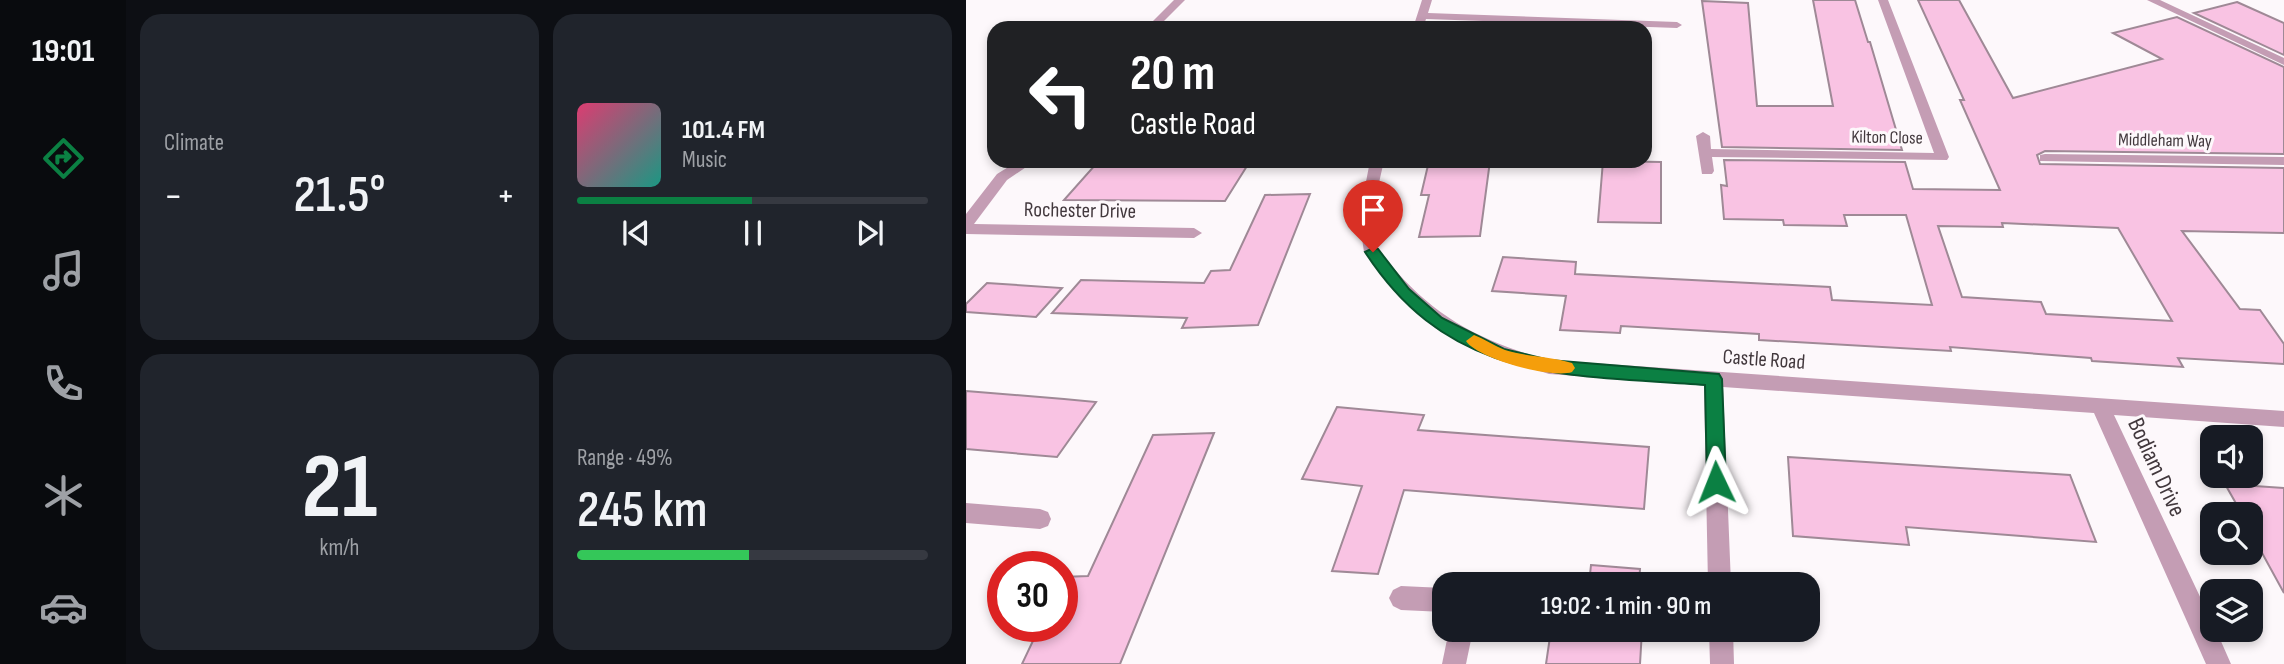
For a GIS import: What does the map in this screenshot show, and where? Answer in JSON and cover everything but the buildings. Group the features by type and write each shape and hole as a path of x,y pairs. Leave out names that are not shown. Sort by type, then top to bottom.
{"street":[{"path":"1158,21 1180,0"},
{"path":"1420,21 1427,0"},
{"name":"Kilton Close","path":"1705,153 1942,157 1882,0"},
{"path":"2152,0 2284,62"},
{"path":"1422,16 1677,20 1678,38"},
{"path":"1703,136 1707,171"},
{"name":"Middleham Way","path":"2045,158 2284,161"},
{"path":"966,227 1002,177 1017,168"},
{"name":"Castle Road","path":"1375,168 1366,206 1373,252 1403,293 1436,322 1500,355 1549,367 2284,418"},
{"name":"Rochester Drive","path":"966,227 1194,233"},
{"path":"1713,379 1719,572"},
{"name":"Bodiam Drive","path":"2099,406 2219,664"},
{"path":"966,513 1040,519"},
{"path":"1401,598 1432,599"},
{"path":"1454,664 1459,642"},
{"path":"1721,642 1722,664"}],"slow traffic":[{"path":"1474,341 1500,355 1549,367 1566,368"}],"route":[{"path":"1373,252 1403,293 1436,322 1500,355 1549,367 1713,379 1716,482"}]}
